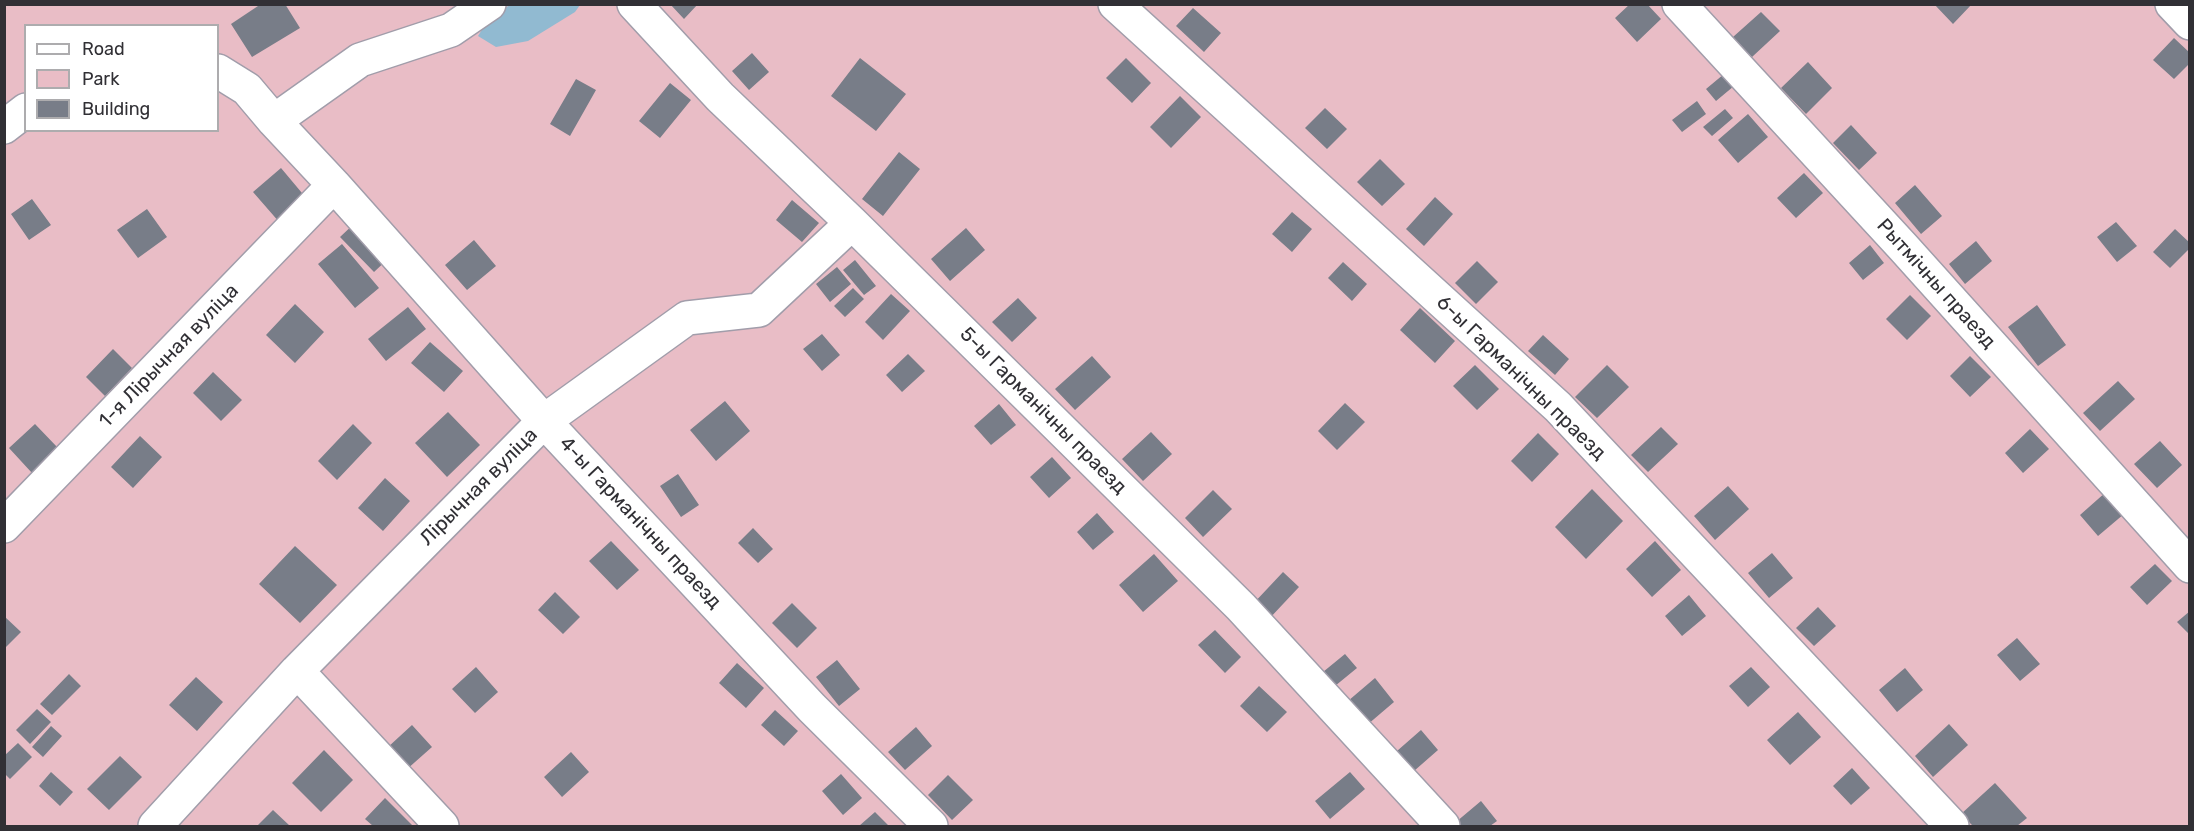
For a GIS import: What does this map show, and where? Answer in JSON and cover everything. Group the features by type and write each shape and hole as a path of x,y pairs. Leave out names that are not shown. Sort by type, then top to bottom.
{"lane":[{"path":"274,121 360,60 451,30 489,4"},
{"name":"5-ы Гарманічны праезд","path":"634,4 720,97 852,223 1241,607 1443,826"},
{"name":"6-ы Гарманічны праезд","path":"1115,4 1558,407 1952,826"},
{"name":"Рытмічны праезд","path":"1679,4 1904,247 2190,566"},
{"path":"2172,4 2190,23"},
{"name":"4-ы Гарманічны праезд","path":"219,71 247,89 544,421 812,708 931,826"},
{"path":"4,127 24,112"},
{"name":"1-я Лірычная вуліца","path":"4,526 334,185"},
{"name":"Лірычная вуліца","path":"155,826 297,671 544,421 687,318 759,310 852,223"},
{"path":"297,671 442,826"}],"green space":[{"path":"5,5 2189,5 2189,826 5,826"}],"water":[{"path":"510,5 580,5 575,12 528,41 496,47 478,36 490,17"}],"building":[{"path":"261,4 285,4 300,28 252,57 231,24"},
{"path":"670,4 698,4 684,19"},
{"path":"1630,4 1647,4 1661,19 1637,42 1615,18"},
{"path":"1934,4 1972,4 1953,24"},
{"path":"1193,8 1221,33 1204,52 1176,26"},
{"path":"1761,12 1780,31 1752,57 1733,37"},
{"path":"2174,38 2190,53 2190,63 2174,79 2153,60"},
{"path":"752,53 769,72 749,90 732,71"},
{"path":"860,58 906,94 876,131 831,96"},
{"path":"1126,58 1151,83 1132,103 1106,78"},
{"path":"1808,62 1832,88 1806,114 1781,88"},
{"path":"1724,74 1734,86 1716,101 1706,89"},
{"path":"576,79 596,90 570,136 550,124"},
{"path":"670,83 691,100 660,138 639,121"},
{"path":"1180,96 1201,117 1171,148 1150,127"},
{"path":"1697,101 1706,114 1682,132 1672,120"},
{"path":"1325,108 1347,129 1327,149 1305,128"},
{"path":"1725,109 1733,118 1712,136 1703,127"},
{"path":"1748,114 1768,137 1738,163 1718,140"},
{"path":"1851,125 1877,153 1859,170 1833,143"},
{"path":"899,152 920,169 883,216 862,199"},
{"path":"1380,159 1405,184 1382,206 1357,182"},
{"path":"281,168 307,199 280,223 253,192"},
{"path":"1804,173 1823,193 1796,218 1777,198"},
{"path":"1915,185 1942,216 1921,234 1895,203"},
{"path":"1435,197 1453,214 1424,246 1406,229"},
{"path":"32,199 51,225 29,240 11,214"},
{"path":"792,200 819,223 802,242 776,220"},
{"path":"147,209 167,237 138,258 117,230"},
{"path":"1292,212 1312,229 1292,252 1272,234"},
{"path":"356,222 390,257 374,272 340,237"},
{"path":"2116,222 2137,246 2117,262 2097,237"},
{"path":"966,228 985,250 950,281 931,259"},
{"path":"2175,229 2190,243 2190,248 2170,268 2153,252"},
{"path":"474,240 496,266 467,290 445,265"},
{"path":"1976,241 1992,261 1965,284 1949,264"},
{"path":"342,244 379,288 355,308 318,264"},
{"path":"1870,245 1884,263 1863,280 1849,263"},
{"path":"855,260 876,286 864,295 843,270"},
{"path":"1477,261 1498,282 1476,304 1455,283"},
{"path":"1343,262 1367,284 1352,301 1328,278"},
{"path":"837,267 851,284 830,302 816,284"},
{"path":"853,288 864,299 845,317 834,306"},
{"path":"891,294 910,311 883,340 865,322"},
{"path":"1910,295 1931,316 1907,340 1886,319"},
{"path":"1018,298 1037,318 1012,342 992,322"},
{"path":"295,304 324,332 295,363 266,335"},
{"path":"2037,305 2066,345 2038,366 2008,327"},
{"path":"408,307 426,329 386,361 368,339"},
{"path":"1420,308 1455,341 1435,363 1400,330"},
{"path":"822,334 840,355 822,371 803,349"},
{"path":"1543,335 1569,359 1555,375 1528,351"},
{"path":"430,342 463,371 444,392 411,363"},
{"path":"113,349 132,368 105,396 86,377"},
{"path":"908,354 925,371 902,392 886,375"},
{"path":"1092,356 1111,377 1075,410 1055,389"},
{"path":"1970,356 1991,377 1970,397 1950,376"},
{"path":"1475,365 1499,389 1477,410 1453,386"},
{"path":"1607,365 1629,387 1597,418 1575,397"},
{"path":"213,372 242,400 221,421 193,393"},
{"path":"2118,381 2135,399 2100,431 2083,413"},
{"path":"725,401 750,431 716,461 690,430"},
{"path":"1345,403 1365,422 1337,450 1318,431"},
{"path":"999,404 1016,425 991,445 974,426"},
{"path":"448,412 480,445 447,477 415,443"},
{"path":"35,424 58,448 32,473 9,448"},
{"path":"353,424 372,443 337,480 318,461"},
{"path":"1661,427 1678,444 1648,472 1631,455"},
{"path":"2030,429 2049,449 2023,473 2005,453"},
{"path":"1151,432 1172,454 1143,481 1122,459"},
{"path":"1538,433 1559,454 1532,482 1511,461"},
{"path":"140,436 162,457 133,488 111,467"},
{"path":"2160,441 2182,465 2157,488 2134,464"},
{"path":"1052,457 1071,478 1049,498 1030,477"},
{"path":"678,474 699,505 681,517 660,486"},
{"path":"385,478 410,501 383,531 358,508"},
{"path":"1728,486 1749,509 1715,540 1694,516"},
{"path":"1592,489 1623,521 1586,559 1555,527"},
{"path":"1213,490 1232,509 1203,537 1185,518"},
{"path":"2106,492 2124,514 2098,536 2080,515"},
{"path":"1097,513 1114,532 1093,550 1077,532"},
{"path":"753,528 773,549 758,563 738,543"},
{"path":"611,541 639,570 617,590 589,561"},
{"path":"1655,541 1681,570 1652,597 1626,569"},
{"path":"295,546 337,585 300,623 259,584"},
{"path":"1772,553 1793,578 1769,598 1748,573"},
{"path":"1154,554 1178,581 1143,612 1119,585"},
{"path":"2155,564 2172,581 2147,605 2130,587"},
{"path":"1283,572 1299,587 1268,620 1252,605"},
{"path":"555,592 580,617 563,634 538,610"},
{"path":"1689,595 1706,616 1682,636 1665,616"},
{"path":"792,603 817,628 797,648 772,623"},
{"path":"1818,607 1836,626 1814,646 1796,628"},
{"path":"2190,611 2190,635 2177,622"},
{"path":"4,616 21,632 4,649"},
{"path":"1215,630 1241,657 1225,673 1198,645"},
{"path":"2017,638 2040,664 2020,681 1997,655"},
{"path":"1345,654 1357,668 1335,686 1323,672"},
{"path":"837,660 860,689 839,706 816,677"},
{"path":"737,663 764,688 746,708 719,683"},
{"path":"476,667 498,692 475,713 452,689"},
{"path":"1751,667 1770,687 1748,707 1729,686"},
{"path":"1905,668 1923,690 1897,712 1879,690"},
{"path":"69,674 81,686 52,715 40,704"},
{"path":"196,677 223,702 197,731 169,705"},
{"path":"1375,678 1394,702 1367,725 1348,701"},
{"path":"1259,686 1287,712 1267,732 1240,706"},
{"path":"37,709 51,722 30,744 16,730"},
{"path":"775,710 798,731 784,746 761,725"},
{"path":"1798,712 1821,737 1790,765 1767,740"},
{"path":"1949,724 1968,745 1933,777 1915,756"},
{"path":"412,725 432,747 406,770 387,748"},
{"path":"51,726 62,736 43,757 32,747"},
{"path":"916,727 932,746 905,770 888,752"},
{"path":"1421,730 1438,750 1414,771 1397,751"},
{"path":"18,743 32,757 10,779 4,773 4,756"},
{"path":"324,750 353,780 321,812 292,783"},
{"path":"571,752 589,772 562,797 544,777"},
{"path":"120,756 142,777 109,810 87,789"},
{"path":"1852,768 1870,788 1851,805 1833,786"},
{"path":"51,772 73,792 60,806 39,786"},
{"path":"1350,772 1365,789 1330,819 1315,801"},
{"path":"841,774 862,798 843,815 822,791"},
{"path":"948,775 973,800 952,820 928,795"},
{"path":"1995,783 2027,818 2017,826 1973,826 1961,814"},
{"path":"385,798 411,826 373,826 365,819"},
{"path":"1481,801 1497,821 1490,826 1460,826 1456,822"},
{"path":"273,810 290,826 257,826"},
{"path":"875,812 889,826 859,826"}]}
